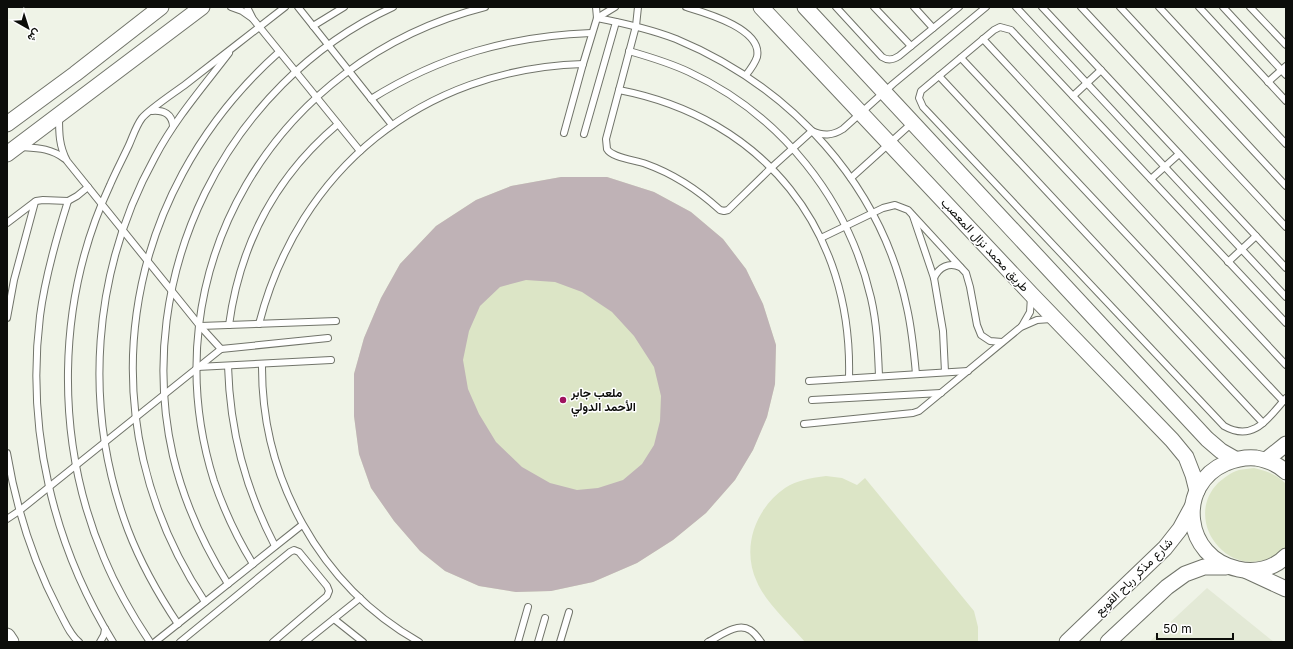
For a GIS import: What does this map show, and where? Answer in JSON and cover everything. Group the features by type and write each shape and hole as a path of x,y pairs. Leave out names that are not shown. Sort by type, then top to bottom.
{"street":[{"path":"7,124 162,7"},
{"path":"12,151 202,7"},
{"name":"طريق محمد نزال المعصب","path":"761,7 1031,294 1172,440 1186,457 1197,491"},
{"path":"805,7 1207,439 1221,451 1235,459"},
{"path":"87,64 96,76 105,80"},
{"path":"75,74 82,84 84,96"},
{"path":"1266,460 1286,444"},
{"path":"1227,567 1214,560 1204,549 1196,536 1192,521 1193,506 1197,491 1206,477 1219,466 1235,459 1250,458 1266,460 1283,468 1286,472"},
{"name":"شارع مذكر رباح القوبع","path":"1067,642 1165,548 1180,529 1193,506"},
{"path":"1246,571 1266,568 1283,560 1286,556"},
{"path":"1108,642 1167,587 1185,574 1204,567 1227,567 1246,571 1286,588"},
{"path":"7,636 12,642"}],"lane":[{"path":"231,7 242,11 253,19"},
{"path":"247,7 259,27 360,151"},
{"path":"150,642 124,600 103,557 87,511 76,465 71,432 68,368 74,303 81,272 101,204 142,119 285,7"},
{"path":"298,7 392,125"},
{"path":"314,26 344,7"},
{"path":"228,584 207,549 196,524 178,474 169,435 164,394 163,355 171,290 179,256 192,219 209,182 254,115 295,72 328,45 366,21 393,7"},
{"path":"252,564 227,515 209,463 200,410 197,367 200,326 206,289 224,231 239,198 258,167 279,137 316,97 348,70 386,46 422,28 453,16 485,7"},
{"path":"564,133 582,64 597,18 596,7"},
{"path":"597,18 615,7"},
{"path":"638,7 636,26 606,139 608,152 646,164 672,175 697,191 722,211 728,210 812,131"},
{"path":"686,7 706,13 731,24 743,30 752,38 757,47 757,57 746,75"},
{"path":"836,7 885,59 893,60 955,8"},
{"path":"874,7 911,46"},
{"path":"914,7 933,28"},
{"path":"812,131 822,134 838,132 986,7"},
{"path":"1016,7 1286,297"},
{"path":"1042,7 1286,268"},
{"path":"1081,7 1286,227"},
{"path":"1120,7 1286,186"},
{"path":"1159,7 1286,144"},
{"path":"1199,7 1286,101"},
{"path":"1222,7 1285,70 1268,82"},
{"path":"1250,7 1286,45"},
{"path":"597,18 636,26 680,41 711,55 746,75 770,92 792,111 833,154 851,178 872,212 896,268 907,307 913,340 916,374"},
{"path":"584,134 616,22"},
{"path":"961,58 1285,399 1263,423 1251,430 1237,432 1230,430 1219,422 921,105 919,98 921,91 997,28 1004,27 1010,30 1286,324"},
{"path":"371,99 419,72 470,52 530,38 561,34 591,33"},
{"path":"983,39 1286,365"},
{"path":"178,624 154,587 128,531 116,492 105,442 100,392 99,371 101,330 111,270 123,230 146,174 173,126 237,44"},
{"path":"629,51 670,64 727,93 761,118 793,148 822,184 845,225 858,255 871,298 877,337 879,376"},
{"path":"205,602 179,559 161,520 144,467 136,417 133,376 134,340 138,303 147,260 165,209 177,181 195,149 216,119 252,77 279,52"},
{"path":"259,324 274,275 296,229 325,188 360,151 392,125 436,99 483,80 533,68 582,64"},
{"path":"1073,96 1101,70"},
{"path":"939,76 1263,423"},
{"path":"619,90 637,93 666,102 705,119 736,138 771,168 802,205 821,238 836,276 843,302 848,336 849,378"},
{"path":"152,111 159,110 166,113 172,119 173,126"},
{"path":"59,114 59,141 67,161 200,326 221,349"},
{"path":"851,178 912,123"},
{"path":"229,325 238,279 247,249 260,220 294,168 315,145 338,124"},
{"path":"12,151 36,147 50,150 67,161"},
{"path":"1150,179 1179,154"},
{"path":"7,223 35,202 43,200 68,202 88,186"},
{"path":"7,318 14,280 35,202"},
{"path":"68,202 56,241 40,316 36,373 38,412 42,449 49,487 59,524 71,560 87,595 113,642"},
{"path":"821,238 872,212 895,206 904,208 911,213 962,268 969,280 978,330 986,339 990,341 1002,342"},
{"path":"911,213 934,278 943,331 945,372"},
{"path":"1228,262 1256,236"},
{"path":"934,278 936,273 945,266 951,265 962,268"},
{"path":"1021,327 1030,312 1031,294"},
{"path":"804,424 913,413 919,411 1021,327 1037,320 1056,320"},
{"path":"200,326 336,321"},
{"path":"7,519 19,511 221,349 328,338"},
{"path":"197,367 331,360"},
{"path":"262,364 263,405 271,445 283,485 302,525 331,567 360,598 391,624 419,642"},
{"path":"228,366 234,427 243,467 256,506 275,546"},
{"path":"809,380 968,371"},
{"path":"812,400 941,393"},
{"path":"7,453 19,511 31,549 46,585 69,630 79,642"},
{"path":"155,642 302,525"},
{"path":"180,642 294,550 299,552 327,586 329,591 327,596 273,642"},
{"path":"310,641 360,598"},
{"path":"518,642 528,607"},
{"path":"560,642 569,612"},
{"path":"538,642 545,618"},
{"path":"334,619 363,642"},
{"path":"708,642 740,627 752,631 761,642"},
{"path":"100,642 104,636 105,629"}],"shaded area":[{"name":"ملعب جابر الأحمد الدولي","path":"561,177 607,177 654,192 691,212 723,239 746,269 763,304 776,345 775,384 767,417 753,450 735,480 706,513 673,540 637,563 593,582 551,591 516,592 479,586 445,571 420,551 394,521 371,488 359,454 354,416 354,374 364,338 381,298 400,264 436,226 476,200 511,186"},
{"path":"1254,468 1275,475 1286,484 1286,547 1274,556 1257,562 1241,560 1227,554 1215,543 1208,529 1205,514 1208,498 1218,483 1236,471"},
{"path":"826,476 842,478 857,485 865,478 974,611 978,627 978,642 805,642 766,598 761,590 752,569 750,556 751,543 759,518 766,507 785,488 800,481"},
{"path":"1207,588 1274,642 1149,642"}],"building":[{"name":"ملعب جابر الأحمد الدولي","path":"561,177 607,177 654,192 691,212 723,239 746,269 763,304 776,345 775,384 767,417 753,450 735,480 706,513 673,540 637,563 593,582 551,591 516,592 479,586 445,571 420,551 394,521 371,488 359,454 354,416 354,374 364,338 381,298 400,264 436,226 476,200 511,186","holes":["526,280 555,282 582,292 612,312 634,336 654,367 661,396 660,421 654,445 642,464 623,480 598,488 577,490 550,483 522,467 496,442 479,414 468,389 463,360 469,331 480,306 500,287"]}],"place":[{"name":"ملعب جابر الأحمد الدولي","path":"563,400"}]}
